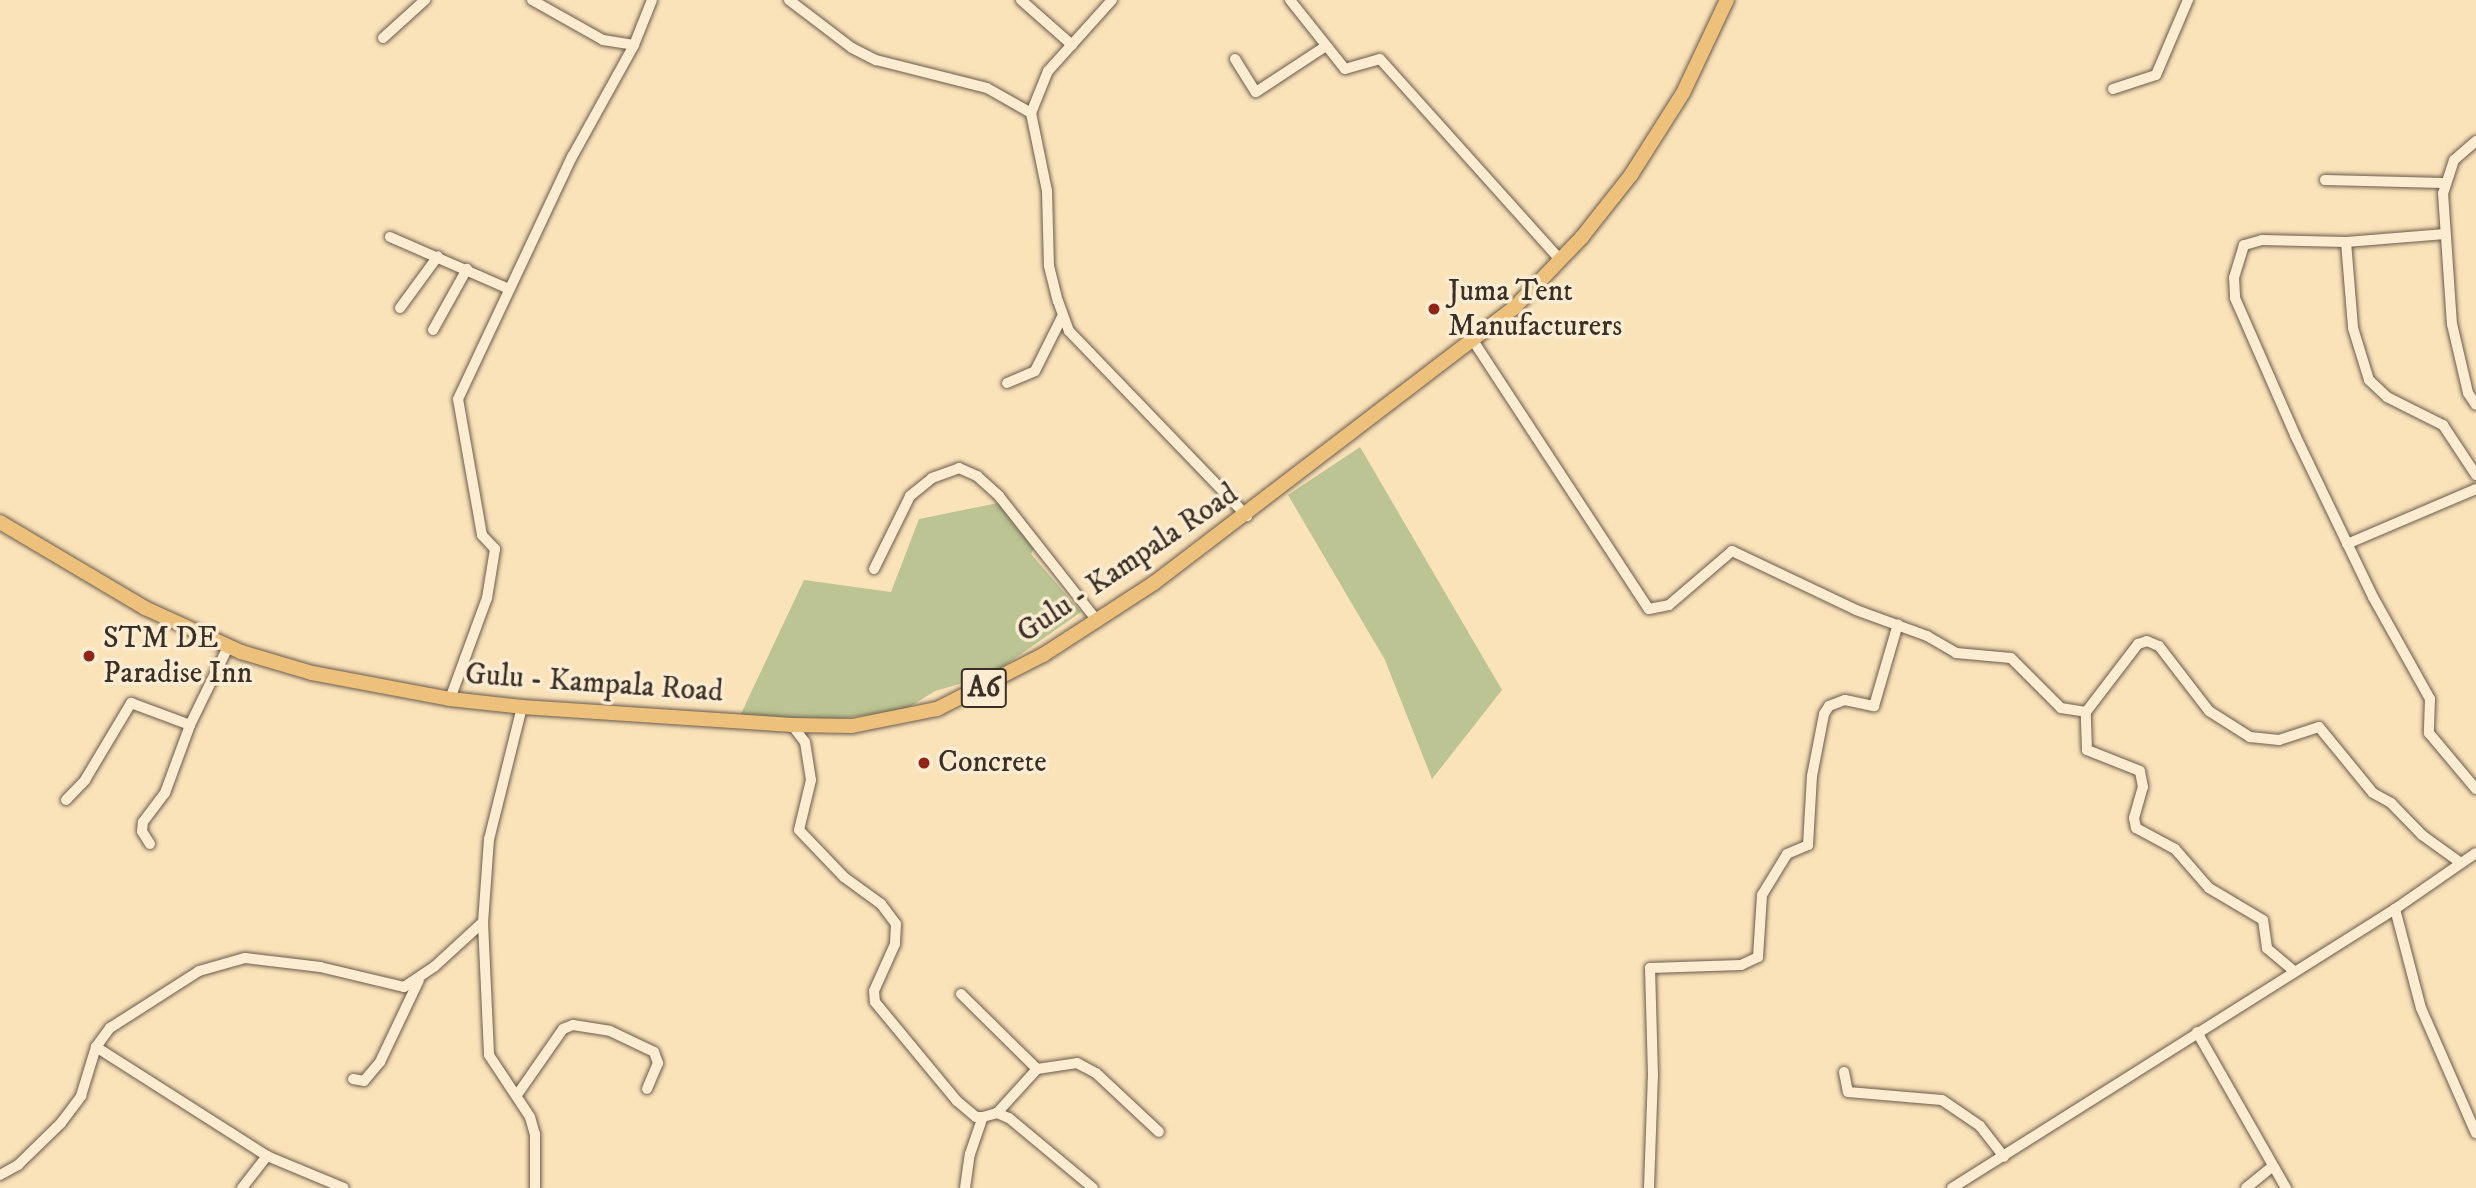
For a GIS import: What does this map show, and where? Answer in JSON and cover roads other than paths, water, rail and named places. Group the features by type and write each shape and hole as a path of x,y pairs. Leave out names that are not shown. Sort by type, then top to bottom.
{"main road":[{"name":"Gulu - Kampala Road","path":"0,522 145,608 228,647 312,673 450,699 522,707 792,725 852,726 937,709 987,687 1098,622 1247,516 1474,342 1561,261 1631,175 1684,93 1727,0"}],"street":[{"path":"383,38 425,0"},
{"path":"532,0 603,40 634,45"},
{"path":"450,699 487,598 495,549 482,535 458,399 507,288 634,45 652,0"},
{"path":"789,0 852,48 876,60 987,88 1031,113"},
{"path":"1021,0 1072,45"},
{"path":"1112,0 1048,71 1031,113 1047,191 1049,266 1062,317 1069,331 1247,516"},
{"path":"1290,0 1347,69 1380,60 1561,261"},
{"path":"2113,89 2156,75 2188,0"},
{"path":"1235,59 1256,92 1326,46"},
{"path":"2476,141 2454,160 2444,183 2452,324 2468,393 2476,405"},
{"path":"2325,180 2444,183"},
{"path":"2445,234 2346,242 2275,239 2244,245 2234,277 2244,319 2347,544 2430,699 2429,733 2476,789"},
{"path":"390,237 507,288"},
{"path":"2346,242 2353,328 2369,380 2387,397 2443,425 2476,475"},
{"path":"400,308 438,256"},
{"path":"433,330 467,269"},
{"path":"1007,383 1035,371 1062,317"},
{"path":"1474,342 1525,426 1649,608 1669,605 1732,551 1856,610 1898,624 1956,653 2011,658 2061,708 2086,712"},
{"path":"874,569 910,496 932,478 959,468 977,476 999,496 1098,622"},
{"path":"2347,544 2476,489"},
{"path":"1649,1188 1653,1075 1650,968 1654,964 1741,965 1758,957 1762,895 1787,854 1808,845 1812,776 1824,714 1829,706 1845,700 1874,706 1898,624"},
{"path":"2294,971 2266,948 2263,920 2209,888 2175,849 2136,828 2134,818 2143,777 2130,765 2087,750 2086,712 2134,647 2152,642 2209,711 2242,733 2279,740 2319,727 2372,793 2391,803 2422,835 2461,863"},
{"path":"150,844 142,831 143,822 165,793 190,725 228,647"},
{"path":"65,800 85,780 131,703 190,725"},
{"path":"522,707 489,839 483,922 489,1055 502,1079 517,1095 536,1134 535,1188"},
{"path":"792,725 805,742 811,780 799,830 844,877 880,904 896,925 895,944 874,998 957,1101 976,1116 983,1117 997,1113 1037,1069 1066,1063 1087,1066 1159,1132"},
{"path":"1952,1188 2395,909 2476,853"},
{"path":"2395,909 2421,1008 2476,1133"},
{"path":"0,1175 18,1165 61,1123 80,1096 96,1046 127,1014 199,971 227,961 246,958 320,967 404,987 420,978 483,922"},
{"path":"353,1079 364,1081 380,1062 420,978"},
{"path":"961,994 1037,1069"},
{"path":"517,1095 563,1029 573,1025 610,1031 654,1052 658,1063 647,1090"},
{"path":"2197,1032 2286,1188"},
{"path":"96,1046 267,1156 344,1188"},
{"path":"1844,1072 1848,1092 1942,1100 1980,1126 2004,1157"},
{"path":"997,1113 1093,1188"},
{"path":"964,1188 970,1154 983,1117"},
{"path":"242,1188 267,1156"},
{"path":"2246,1188 2272,1167"}],"place":[{"name":"Juma Tent Manufacturers","path":"1434,309"},
{"name":"STM DE Paradise Inn","path":"89,656"},
{"name":"Concrete","path":"924,763"}]}
